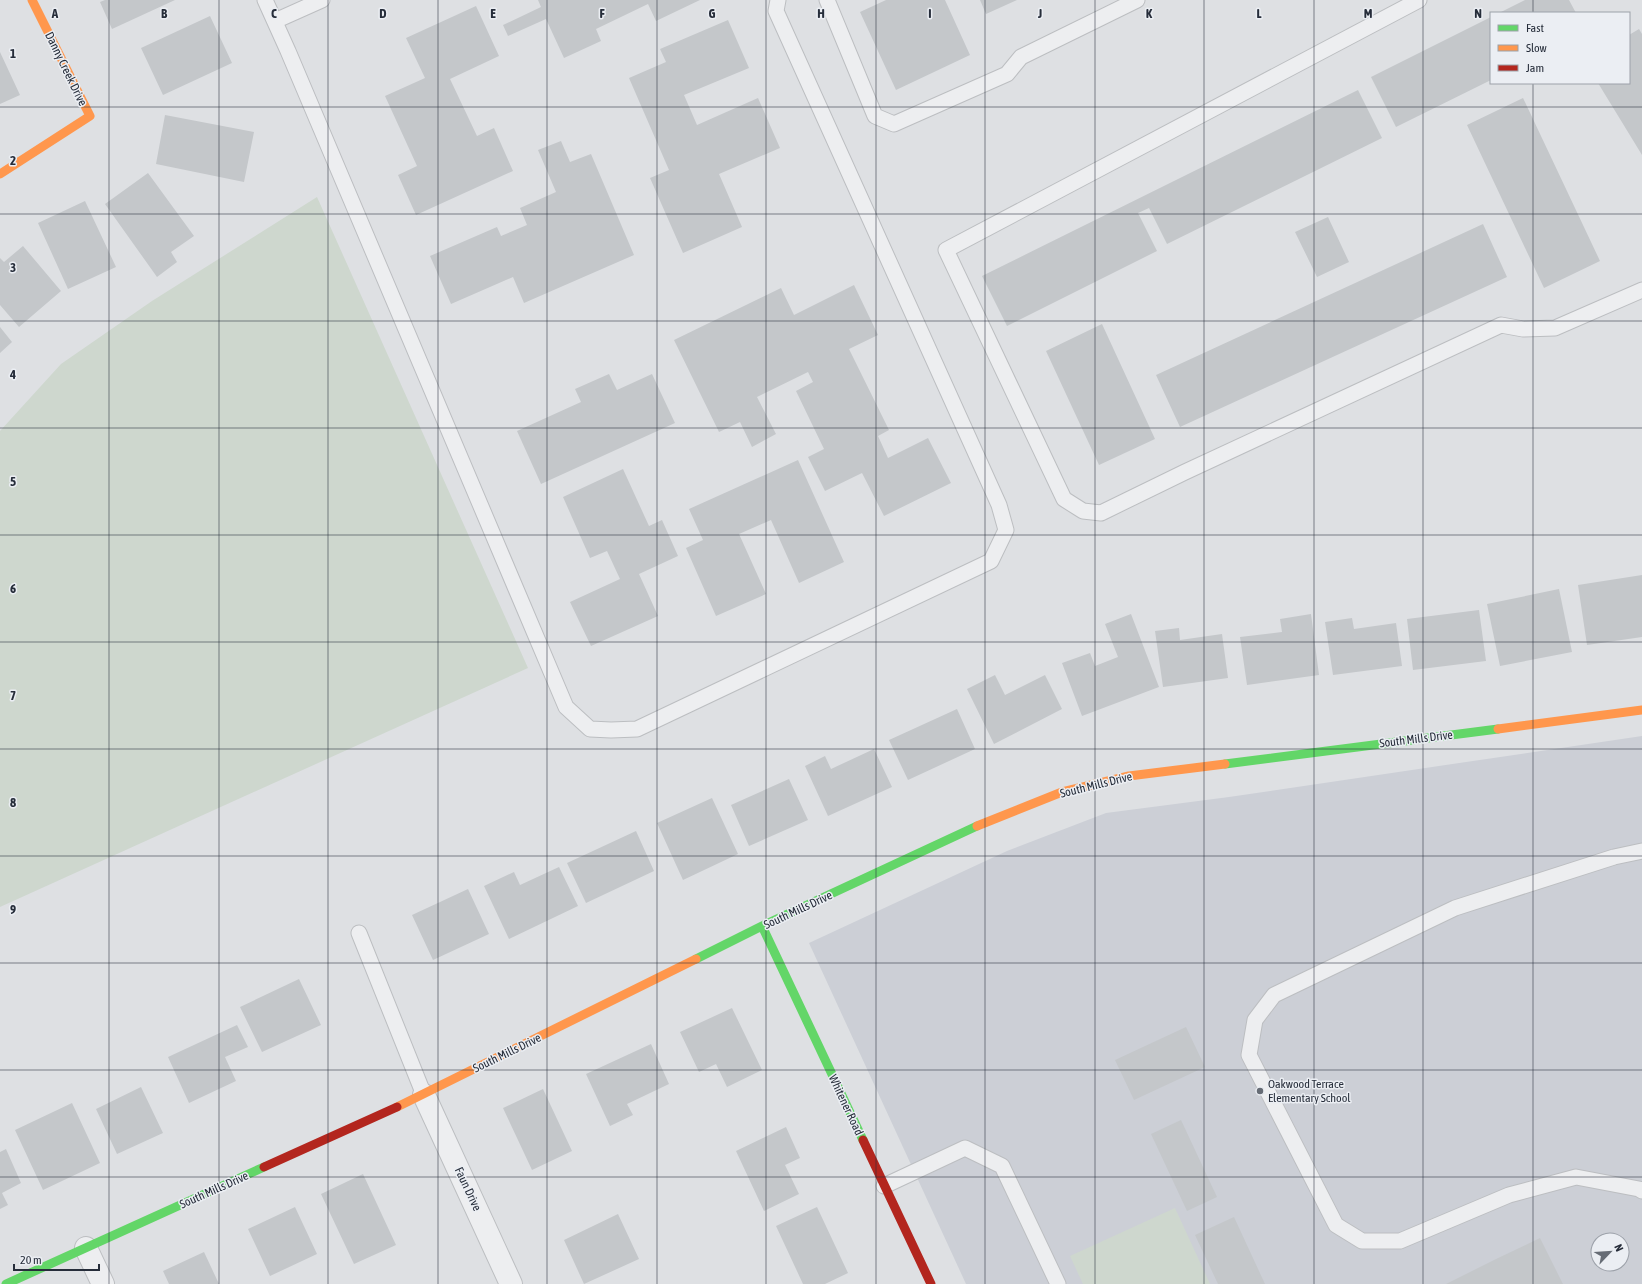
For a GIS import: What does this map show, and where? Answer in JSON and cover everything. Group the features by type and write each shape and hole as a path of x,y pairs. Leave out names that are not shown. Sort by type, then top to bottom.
{"street":[{"name":"Danny Creek Drive","path":"0,174 90,116 32,0"},
{"name":"South Mills Drive","path":"6,1284 424,1095 762,926 994,818 1062,792 1121,778 1642,710"},
{"name":"Whitener Road","path":"762,926 931,1284"},
{"name":"Faun Drive","path":"424,1095 511,1284"},
{"path":"86,1248 102,1284"}],"lane":[{"path":"266,0 566,707 590,729 611,730 637,729 991,561 1006,530 999,505 776,11 778,0"},
{"path":"275,21 322,0"},
{"path":"828,0 874,116 894,124 1007,74 1021,58 1137,0"},
{"path":"1419,0 946,250 1064,499 1083,512 1101,513 1192,468 1501,325 1523,329 1555,328 1642,290"},
{"path":"1642,851 1614,857 1455,908 1274,995 1255,1020 1249,1055 1336,1225 1362,1241 1400,1241 1509,1195 1576,1177 1642,1190"},
{"path":"359,933 424,1095"},
{"path":"884,1186 965,1148 1002,1166 1058,1284"}],"shaded area":[{"path":"317,197 528,668 0,907 0,431 61,364 152,301"},
{"name":"Oakwood Terrace Elementary School","path":"1642,736 1642,1284 966,1284 809,943 1007,851 1106,813 1229,797"},
{"path":"1175,1208 1210,1284 1083,1284 1070,1256"}],"building":[{"path":"105,0 175,0 112,29 100,2"},
{"path":"538,0 700,0 656,21 648,4 596,29 601,41 564,58 546,19 508,36 503,25 541,7"},
{"path":"886,0 945,0 970,55 896,90 860,12"},
{"path":"980,0 1017,0 986,14"},
{"path":"1525,0 1569,0 1575,12 1501,12"},
{"path":"476,6 499,56 450,79 477,136 494,128 513,171 416,215 398,175 417,166 385,96 425,78 406,38"},
{"path":"210,16 232,63 163,95 141,48"},
{"path":"1490,18 1490,80 1396,127 1371,77"},
{"path":"728,20 749,68 684,95 697,125 758,98 780,148 719,174 742,227 683,253 650,178 669,170 629,78 666,62 660,49"},
{"path":"1639,29 1642,34 1642,155 1599,84 1630,84 1630,34"},
{"path":"0,52 20,95 0,104"},
{"path":"1358,90 1382,138 1167,244 1149,208 1138,213 1157,251 1007,326 982,276"},
{"path":"1523,98 1600,261 1544,288 1467,125"},
{"path":"165,115 254,132 244,182 156,164"},
{"path":"561,141 570,162 591,154 634,255 524,303 513,277 451,304 430,256 497,227 501,236 527,225 520,208 556,192 538,150"},
{"path":"148,173 194,236 171,252 177,262 157,277 105,204"},
{"path":"85,201 116,267 68,289 38,223"},
{"path":"1328,217 1349,262 1317,277 1295,232"},
{"path":"1483,224 1507,277 1180,427 1156,375"},
{"path":"23,246 61,291 19,327 0,305 0,258 4,262"},
{"path":"854,285 878,335 849,349 889,430 878,436 888,458 928,438 951,483 884,516 862,473 825,491 808,457 824,449 796,391 813,382 808,372 757,397 776,434 752,447 740,422 719,432 674,340 781,288 794,315"},
{"path":"1102,324 1155,439 1099,465 1046,351"},
{"path":"0,327 12,342 0,353"},
{"path":"609,374 617,390 652,374 675,423 541,484 517,431 581,402 575,389"},
{"path":"798,460 844,562 799,583 771,520 739,534 766,594 716,616 686,548 703,540 689,509"},
{"path":"623,469 649,526 662,520 678,556 639,574 658,616 591,646 570,602 620,579 607,551 590,558 563,497"},
{"path":"1642,575 1642,637 1587,645 1578,585"},
{"path":"1559,589 1572,652 1500,666 1487,604"},
{"path":"1479,610 1486,661 1413,670 1407,619"},
{"path":"1131,614 1159,687 1082,716 1062,663 1090,653 1095,666 1118,657 1105,624"},
{"path":"1311,614 1319,675 1247,685 1240,637 1282,632 1280,619"},
{"path":"1352,618 1354,629 1396,623 1402,666 1333,675 1325,622"},
{"path":"1179,628 1180,640 1222,634 1228,678 1163,687 1155,631"},
{"path":"995,675 1005,695 1045,675 1062,709 994,744 967,689"},
{"path":"957,709 975,749 908,780 889,740"},
{"path":"874,749 892,787 828,816 805,766 825,756 831,769"},
{"path":"789,779 808,820 749,846 731,805"},
{"path":"712,798 738,854 683,880 657,823"},
{"path":"636,831 654,871 586,903 567,863"},
{"path":"559,867 578,906 509,939 484,886 514,872 520,885"},
{"path":"468,889 489,934 433,960 412,915"},
{"path":"299,979 321,1025 262,1052 240,1007"},
{"path":"732,1008 762,1070 727,1087 716,1064 699,1072 680,1032"},
{"path":"237,1025 248,1047 225,1057 236,1081 189,1103 168,1057"},
{"path":"1186,1027 1205,1067 1134,1100 1115,1060"},
{"path":"651,1044 669,1084 627,1104 633,1115 610,1126 586,1074"},
{"path":"141,1087 163,1133 117,1154 96,1109"},
{"path":"543,1089 572,1151 532,1170 503,1108"},
{"path":"72,1103 100,1163 43,1190 15,1130"},
{"path":"1181,1120 1217,1197 1187,1211 1151,1134"},
{"path":"786,1127 800,1158 785,1165 799,1194 764,1211 736,1151"},
{"path":"6,1149 21,1183 2,1193 8,1205 0,1209 0,1152"},
{"path":"363,1174 396,1245 354,1264 321,1194"},
{"path":"295,1207 317,1254 270,1276 248,1229"},
{"path":"817,1207 848,1273 825,1284 803,1284 776,1226"},
{"path":"618,1214 639,1259 584,1284 564,1240"},
{"path":"1234,1217 1265,1284 1218,1284 1195,1235"},
{"path":"1540,1238 1563,1284 1446,1284 1494,1260"},
{"path":"204,1252 219,1284 169,1284 163,1271"}],"traffic: fast":[{"path":"1225,764 1498,729"},
{"path":"696,959 762,926 977,826"},
{"path":"762,926 863,1140"},
{"path":"6,1284 264,1167"}],"traffic: slow":[{"path":"0,174 90,116 32,0"},
{"path":"1498,729 1642,710"},
{"path":"977,826 1062,792 1129,776 1225,764"},
{"path":"397,1107 696,959"}],"traffic: jam":[{"path":"264,1167 397,1107"},
{"path":"863,1140 931,1284"}],"place":[{"name":"Oakwood Terrace Elementary School","path":"1260,1091"}]}
